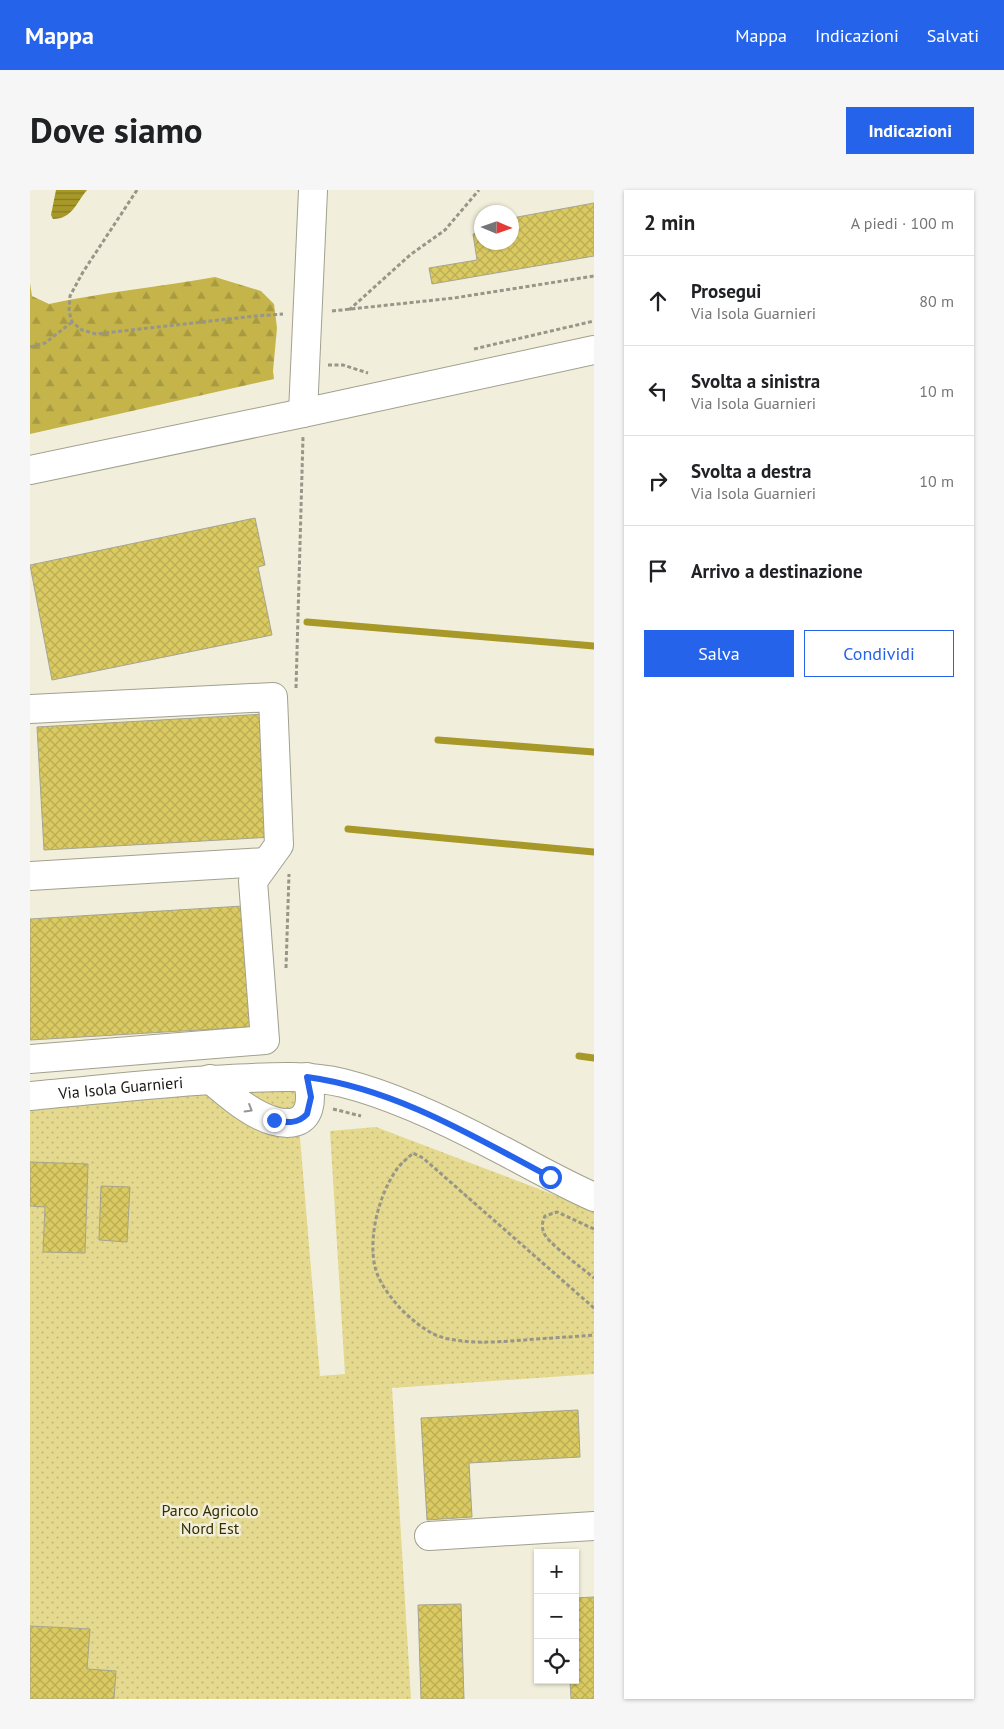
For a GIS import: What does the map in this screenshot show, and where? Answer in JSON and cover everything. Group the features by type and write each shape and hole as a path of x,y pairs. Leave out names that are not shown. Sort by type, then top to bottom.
{"street":[{"path":"303,414 313,190"},
{"path":"30,470 303,414 594,350"},
{"path":"30,709 273,696 279,845 252,881 265,1040 30,1059"},
{"path":"30,876 266,862"},
{"name":"Via Isola Guarnieri","path":"30,1096 210,1080 272,1077 307,1077 348,1084 389,1098 468,1132 550,1177 594,1197"},
{"path":"210,1080 248,1109 267,1118 290,1123 303,1118 309,1110 311,1097 307,1077"},
{"path":"428,1536 594,1526"}],"path":[{"path":"136,190 82,272 70,296 72,322 82,330 96,334 255,316 348,311 454,298 594,276"},
{"path":"348,311 410,255 445,230 479,190"},
{"path":"30,347 45,342 72,322"},
{"path":"594,1308 423,1158 413,1153 397,1169 385,1191 376,1218 373,1244 375,1267 384,1286 397,1305 414,1322 438,1336 466,1341 493,1342 594,1335"},
{"path":"594,1229 557,1212 545,1216 542,1223 543,1230 549,1240 594,1278"}],"green space":[{"path":"215,277 261,291 274,304 277,328 274,379 30,434 30,283 32,296 49,304"},
{"name":"Parco Agricolo Nord Est","path":"295,1078 320,1376 345,1374 330,1131 376,1127 594,1210 594,1374 392,1388 411,1699 30,1699 30,1105"}],"shaded area":[{"path":"56,190 87,190 69,213 53,219 51,215"}],"building":[{"path":"594,203 594,256 432,284 429,268 477,260 475,250 519,250 519,217"},
{"path":"255,518 265,565 258,567 272,635 52,680 30,565"},
{"path":"266,714 273,837 44,850 37,727"},
{"path":"243,906 250,1027 30,1040 30,919"},
{"path":"30,1162 88,1164 85,1253 43,1252 45,1207 30,1206"},
{"path":"101,1186 130,1187 127,1242 99,1240"},
{"path":"578,1410 580,1457 469,1463 472,1517 427,1520 421,1418"},
{"path":"594,1597 594,1699 571,1699 570,1684 579,1684 579,1598"},
{"path":"461,1604 464,1699 421,1699 418,1605"},
{"path":"30,1626 90,1629 87,1669 116,1671 114,1699 30,1699"}],"waterway":[{"path":"307,622 594,646"},
{"path":"438,740 594,752"},
{"path":"348,829 594,852"},
{"path":"579,1056 594,1058"}],"route":[{"path":"274,1120 290,1123 297,1122 307,1114 311,1097 307,1077 334,1081 380,1094 454,1126 550,1177"}]}
